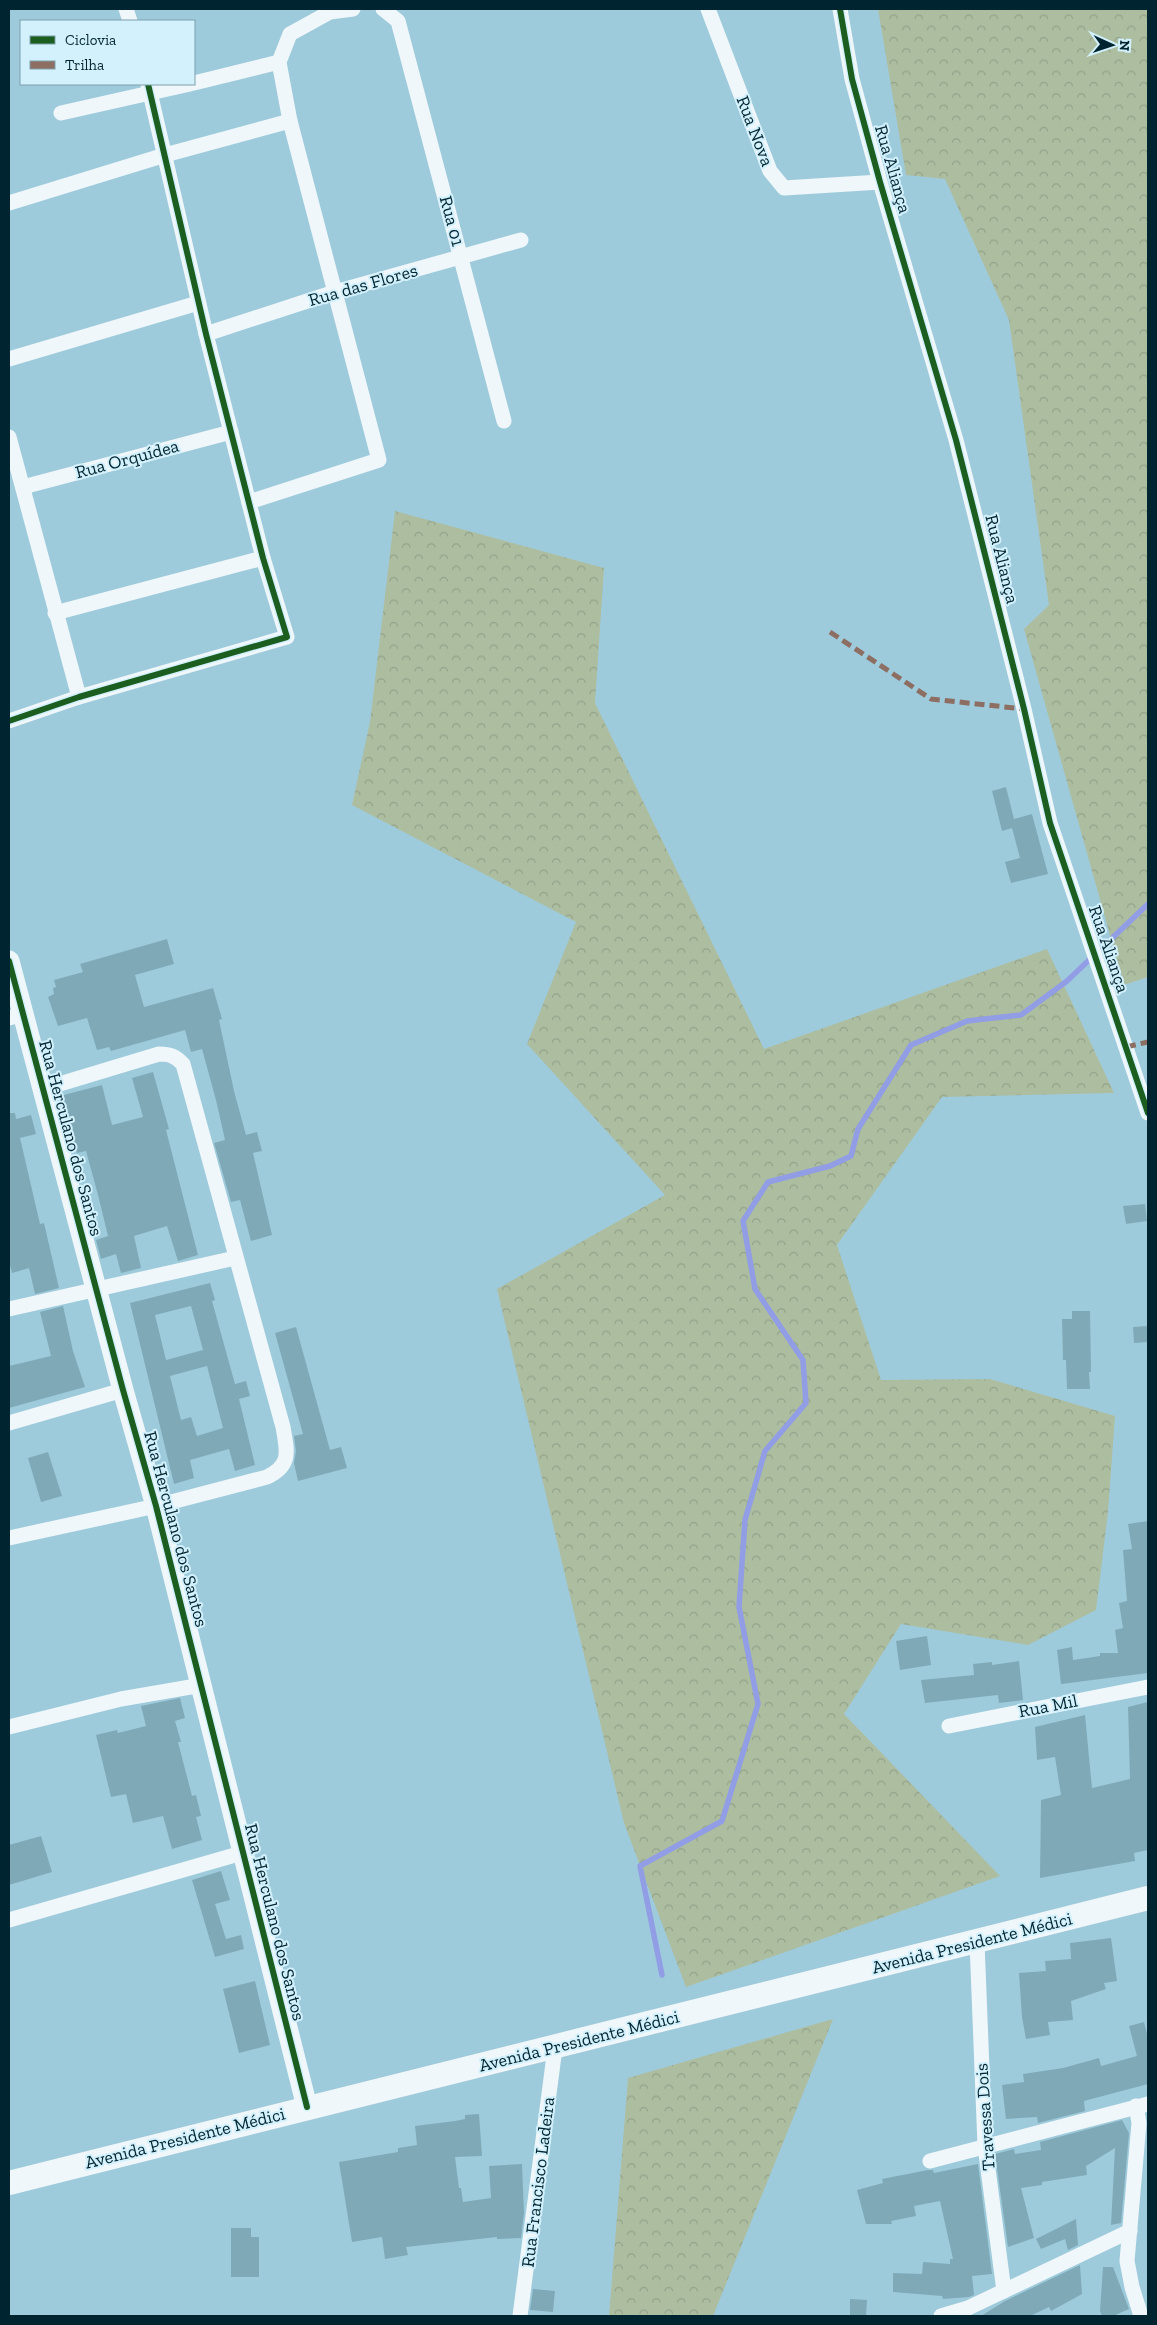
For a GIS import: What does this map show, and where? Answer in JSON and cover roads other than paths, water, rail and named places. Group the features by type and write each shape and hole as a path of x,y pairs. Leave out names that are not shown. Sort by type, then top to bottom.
{"main road":[{"name":"Avenida Presidente Médici","path":"9,2183 307,2107 555,2048 1148,1898"}],"street":[{"path":"249,502 379,460 290,121 279,62 290,34 330,12 353,9"},
{"name":"Rua 01","path":"383,9 398,20 504,421"},
{"name":"Rua Nova","path":"708,9 770,171 784,188 880,182"},
{"name":"Rua Aliança","path":"840,9 852,79 880,182 956,440 1024,709 1050,823 1148,1114"},
{"path":"195,83 279,62"},
{"path":"61,113 149,88 180,85"},
{"path":"9,721 79,698 287,637 249,502 198,303 149,88"},
{"path":"9,203 165,155 290,121"},
{"name":"Rua das Flores","path":"206,334 335,292 522,240"},
{"path":"9,359 198,303"},
{"name":"Rua Orquídea","path":"23,487 231,432"},
{"path":"9,437 79,698"},
{"path":"55,613 264,558"},
{"name":"Rua Herculano dos Santos","path":"9,961 16,1016 43,1088 123,1390 156,1506 307,2107"},
{"path":"9,1538 156,1506 267,1477 278,1472 287,1454 283,1427 183,1064 176,1057 168,1054 159,1054 43,1088"},
{"path":"9,1309 235,1258"},
{"path":"9,1423 123,1390"},
{"path":"9,1727 121,1700 202,1685"},
{"name":"Rua Mil","path":"949,1726 1148,1687"},
{"path":"9,1920 242,1853"},
{"name":"Travessa Dois","path":"977,1942 985,2146 1004,2291"},
{"name":"Rua Francisco Ladeira","path":"520,2316 555,2048"},
{"path":"930,2161 1142,2105 1127,2261 1132,2287 1141,2316"},
{"path":"941,2316 968,2308 1130,2231"}],"waterway":[{"path":"662,1975 640,1866 722,1821 758,1704 739,1607 745,1520 765,1451 806,1403 803,1360 755,1289 743,1221 768,1182 830,1166 851,1156 858,1129 911,1045 967,1021 1021,1015 1067,981 1148,904"}]}
